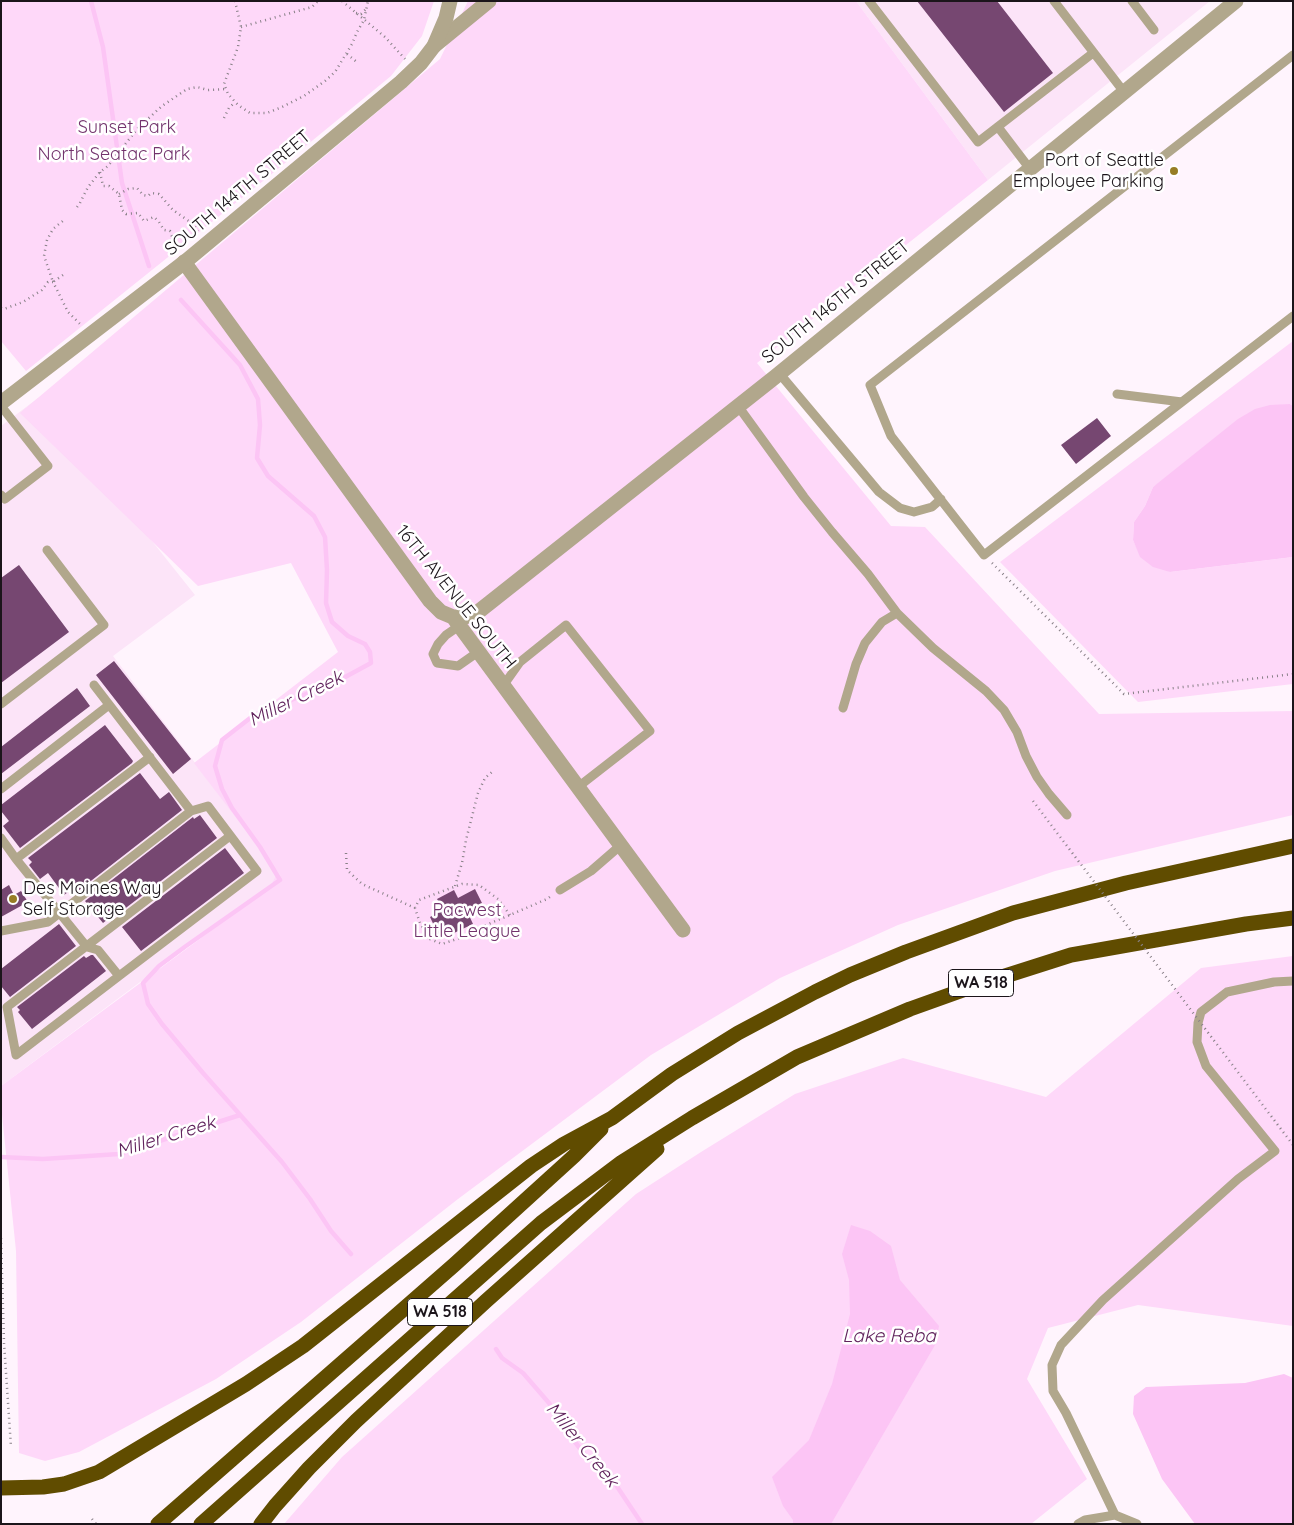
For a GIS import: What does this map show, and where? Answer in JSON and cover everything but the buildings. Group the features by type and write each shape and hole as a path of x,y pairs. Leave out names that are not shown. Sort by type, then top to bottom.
{"highway":[{"name":"WA 518","path":"158,1524 454,1264 574,1156 612,1118 672,1074 738,1033 832,984 906,952 1022,911 1126,883 1293,846"},
{"name":"WA 518","path":"201,1524 540,1223 622,1162 692,1118 797,1057 910,1009 1071,955 1246,924 1293,918"},
{"path":"1,1488 42,1487 64,1484 99,1472 238,1389 303,1346 531,1166 564,1144 612,1118"},
{"path":"261,1524 309,1468 356,1421 486,1301 692,1118"}],"street":[{"path":"434,46 446,18 450,1"},
{"name":"SOUTH 144TH STREET","path":"1,404 185,261 414,70 434,46 489,1"},
{"name":"SOUTH 146TH STREET","path":"456,622 478,612 738,406 1236,1"},
{"name":"16TH AVENUE SOUTH","path":"185,261 430,601 441,612 456,622 683,930"}],"lane":[{"path":"869,1 978,142 1094,53"},
{"path":"1054,1 1124,92"},
{"path":"1132,1 1154,30"},
{"path":"1293,55 870,385 891,436 984,555 1293,316"},
{"path":"998,127 1030,168"},
{"path":"779,373 879,492 893,503 900,508 914,512 932,507 941,500"},
{"path":"1116,394 1182,402"},
{"path":"1,404 48,466 5,499 1,495"},
{"path":"738,406 832,532 868,574 897,613 933,648 986,691 1004,710 1017,732 1026,756 1037,777 1067,815"},
{"path":"1,704 104,625 47,550"},
{"path":"843,708 856,664 866,644 882,622 897,613"},
{"path":"456,622 438,644 433,654 437,663 458,666 478,652"},
{"path":"503,686 520,662 566,625 650,730 578,788"},
{"path":"94,685 191,812"},
{"path":"1,788 110,705"},
{"path":"16,859 150,758"},
{"path":"1,931 48,922 191,812 208,806 257,871 16,1055 8,1007 230,836"},
{"path":"1,838 87,947 98,950 119,976"},
{"path":"560,890 591,871 621,845"},
{"path":"1115,1514 1066,1413 1053,1391 1052,1365 1061,1345 1102,1300 1238,1179 1275,1150 1206,1066 1197,1042 1198,1023 1201,1012 1227,992 1274,982 1293,981"},
{"path":"1078,1524 1085,1520 1115,1514 1137,1524"}],"path":[{"path":"235,1 241,26 238,47 224,84 235,102 250,113 266,113 282,107 304,96 335,72 364,20 368,1"},
{"path":"241,26 312,7 318,1"},
{"path":"342,1 385,37 414,70"},
{"path":"355,12 361,14 366,9"},
{"path":"346,54 358,63"},
{"path":"77,207 88,187 100,172 108,166 142,123 162,106 186,89 197,87 208,90 226,88"},
{"path":"224,118 229,108 235,102"},
{"path":"100,172 103,186 109,186 119,194 122,210 126,214 138,213 144,221 154,217 164,230 170,231 175,247 185,261"},
{"path":"119,194 128,189 137,188 148,196 152,193 159,194 173,210 193,224 208,242"},
{"path":"64,220 53,229 47,240 44,256 53,282 68,312 90,334"},
{"path":"1,308 4,309 23,302 35,295 48,282 53,282 63,274"},
{"path":"984,555 1124,694 1293,674"},
{"path":"456,886 478,793 485,778 492,772"},
{"path":"1033,802 1293,1145"},
{"path":"346,853 347,870 362,884 416,908"},
{"path":"510,915 498,899 479,885 462,884 456,886 419,900 416,908 420,923 430,939 442,944 460,938 547,899 560,890"},
{"path":"1,1238 4,1343 11,1447"},
{"path":"92,1519 96,1524"}],"shaded area":[{"path":"856,1 1210,1 988,180"},
{"path":"38,398 195,595 113,656 282,876 1,1086 1,426"}],"green space":[{"name":"North Seatac Park","path":"1,1 434,1 422,36 391,76 26,371 1,341"},
{"name":"Pacwest Little League","path":"468,1 856,1 988,180 757,363 891,526 925,527 1099,714 1293,711 1293,815 1055,871 898,925 780,978 651,1055 458,1199 301,1322 216,1379 79,1452 45,1461 19,1453 16,1251 1,1105 1,1086 271,885 277,874 281,876 194,763 338,652 291,563 198,586 20,413 440,59"},
{"path":"1293,341 1293,406 1290,404 1153,487 1145,506 1134,522 1133,540 1141,557 1170,572 1293,557 1293,684 1138,702 1000,562"},
{"path":"1293,956 1293,1326 1138,1305 1048,1328 1027,1379 1087,1479 1031,1524 284,1524 342,1457 636,1194 795,1094 903,1058 1046,1097 1201,968"}],"water":[{"path":"1290,404 1293,406 1293,557 1170,572 1153,567 1140,557 1133,540 1134,522 1145,506 1153,487 1238,419 1255,409 1270,405"},
{"name":"Lake Reba","path":"851,1225 870,1231 891,1246 900,1280 939,1326 935,1345 831,1524 793,1524 793,1520 783,1506 772,1477 809,1440 832,1384 850,1314 849,1280 842,1254"},
{"path":"1284,1374 1293,1378 1293,1524 1195,1524 1162,1479 1133,1414 1134,1396 1146,1387 1245,1383"}],"waterway":[{"name":"Miller Creek","path":"91,1 103,47 122,183 149,266"},
{"name":"Miller Creek","path":"181,300 240,365 258,399 260,425 257,458 268,476 314,516 325,537 326,603 332,622 348,636 365,644 370,652 371,663 336,682 254,715 222,740 215,766 222,789 232,808 260,847 280,880 159,966 143,983 148,1004 162,1024 282,1162 331,1231 351,1254"},
{"name":"Miller Creek","path":"1,1157 43,1159 119,1154 240,1115"},
{"name":"Miller Creek","path":"496,1349 502,1358 523,1373 549,1403 564,1428 586,1456 608,1473 642,1524"}],"place":[{"name":"Port of Seattle Employee Parking","path":"1174,171"},
{"name":"Des Moines Way Self Storage","path":"13,899"}],"park label":[{"name":"Sunset Park","path":"127,128"}]}
